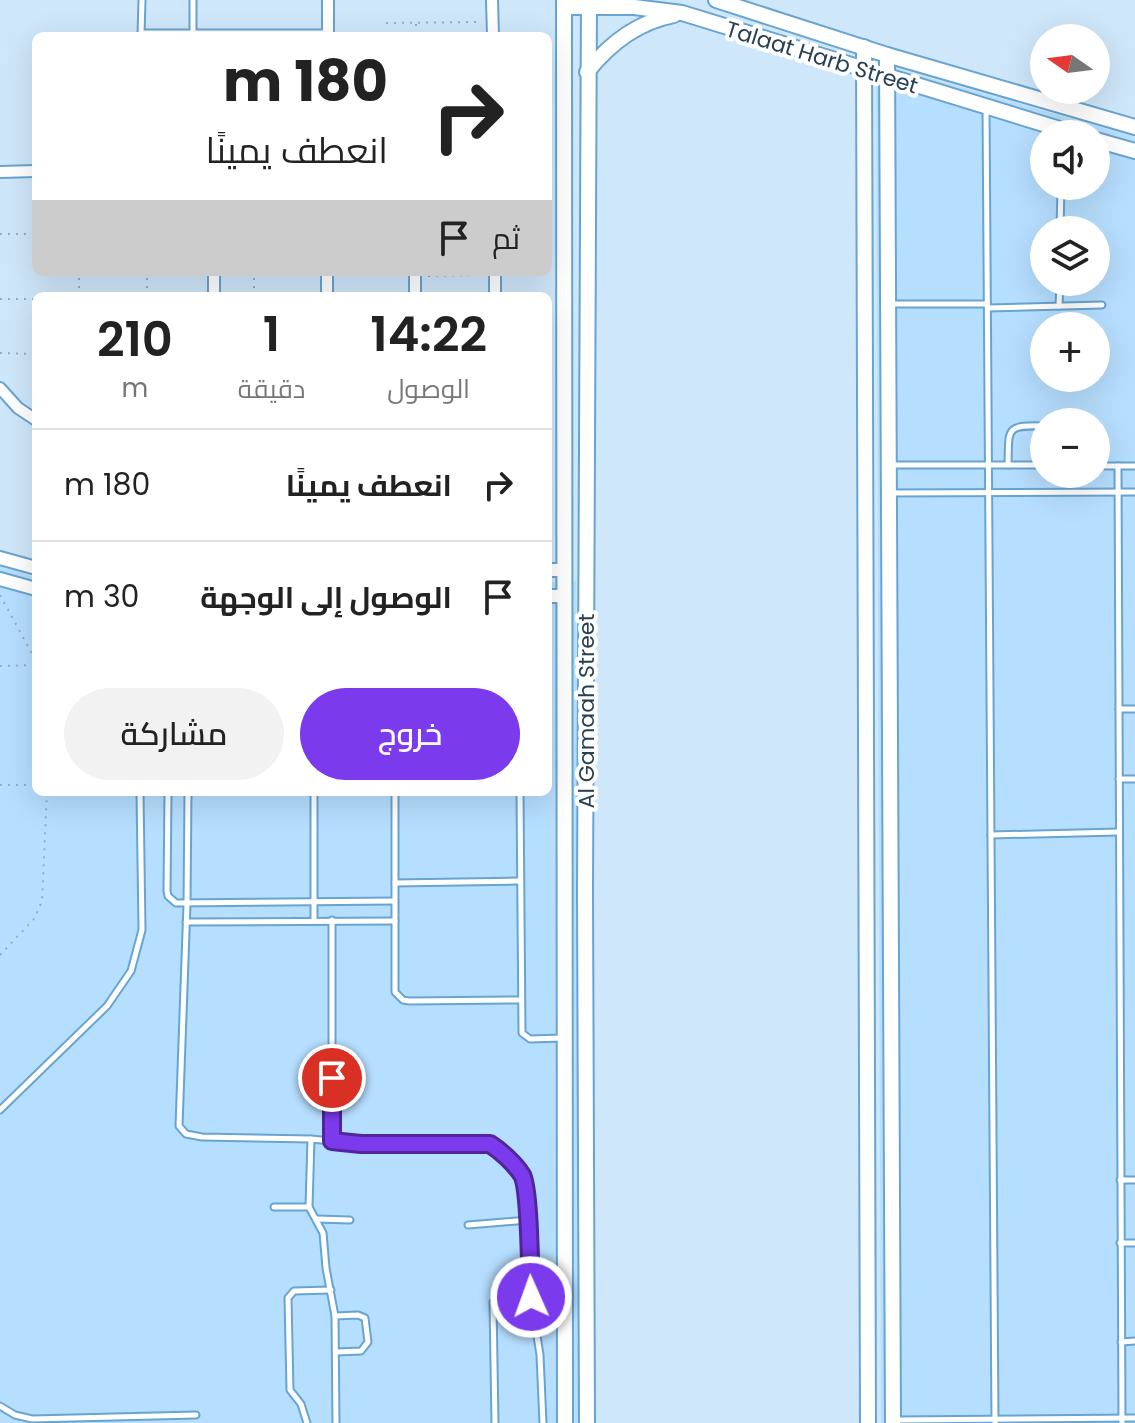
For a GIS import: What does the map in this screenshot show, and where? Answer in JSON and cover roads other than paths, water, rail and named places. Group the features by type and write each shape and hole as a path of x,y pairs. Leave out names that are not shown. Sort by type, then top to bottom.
{"main road":[{"name":"Talaat Harb Street","path":"716,0 887,55 1135,127"},
{"name":"Talaat Harb Street","path":"564,4 682,13 1030,121"},
{"name":"Al Gamaah Street","path":"564,4 565,1423"},
{"name":"Al Gamaah Street","path":"587,1423 585,891 589,4"},
{"path":"587,72 600,56 629,32 655,20 682,13"},
{"path":"864,47 868,1421 893,1421 887,55"},
{"path":"1110,144 1135,151"},
{"path":"865,224 888,224"},
{"path":"864,465 888,465"},
{"path":"864,493 889,493"},
{"path":"564,891 585,891"}],"street":[{"path":"328,0 328,32"},
{"path":"492,0 493,32"},
{"path":"0,172 32,171"},
{"path":"0,388 18,408 32,417"},
{"path":"0,558 32,567"},
{"path":"552,570 564,570"},
{"path":"0,579 32,588"},
{"path":"552,596 564,596"}],"lane":[{"path":"141,32 142,0"},
{"path":"193,0 193,32"},
{"path":"986,107 995,1421"},
{"path":"1059,296 1059,306"},
{"path":"888,304 1102,305"},
{"path":"1008,465 1012,429 1018,425 1030,425"},
{"path":"888,465 1030,465"},
{"path":"1110,466 1135,466"},
{"path":"1118,466 1122,1421"},
{"path":"889,493 1135,492"},
{"path":"1119,709 1135,709"},
{"path":"1119,779 1135,779"},
{"path":"0,1110 107,1006 131,971 142,930 140,796"},
{"path":"168,796 167,891 172,900 187,904 395,901"},
{"path":"188,796 179,1126 186,1134 202,1137 311,1139 361,1144 490,1144 523,1177 531,1297 540,1355 543,1423"},
{"path":"314,796 314,920"},
{"path":"395,796 395,992 403,1000 521,1000"},
{"path":"520,796 524,1036 530,1039 564,1038"},
{"path":"991,835 1119,832"},
{"path":"395,883 520,881"},
{"path":"332,920 332,1141"},
{"path":"186,922 395,921"},
{"path":"311,1139 309,1207 323,1233 335,1316 336,1423"},
{"path":"1120,1180 1135,1180"},
{"path":"274,1207 309,1207"},
{"path":"315,1219 350,1220"},
{"path":"468,1225 528,1220"},
{"path":"1120,1243 1135,1243"},
{"path":"307,1423 301,1404 290,1390 288,1298 294,1291 331,1290"},
{"path":"495,1423 493,1302 501,1295 565,1298"},
{"path":"335,1316 358,1315 365,1318 368,1342 361,1351 337,1352"},
{"path":"1121,1342 1135,1341"},
{"path":"0,1406 15,1415 32,1419 98,1420 196,1415"},
{"path":"893,1421 1122,1421 1135,1418"}]}
